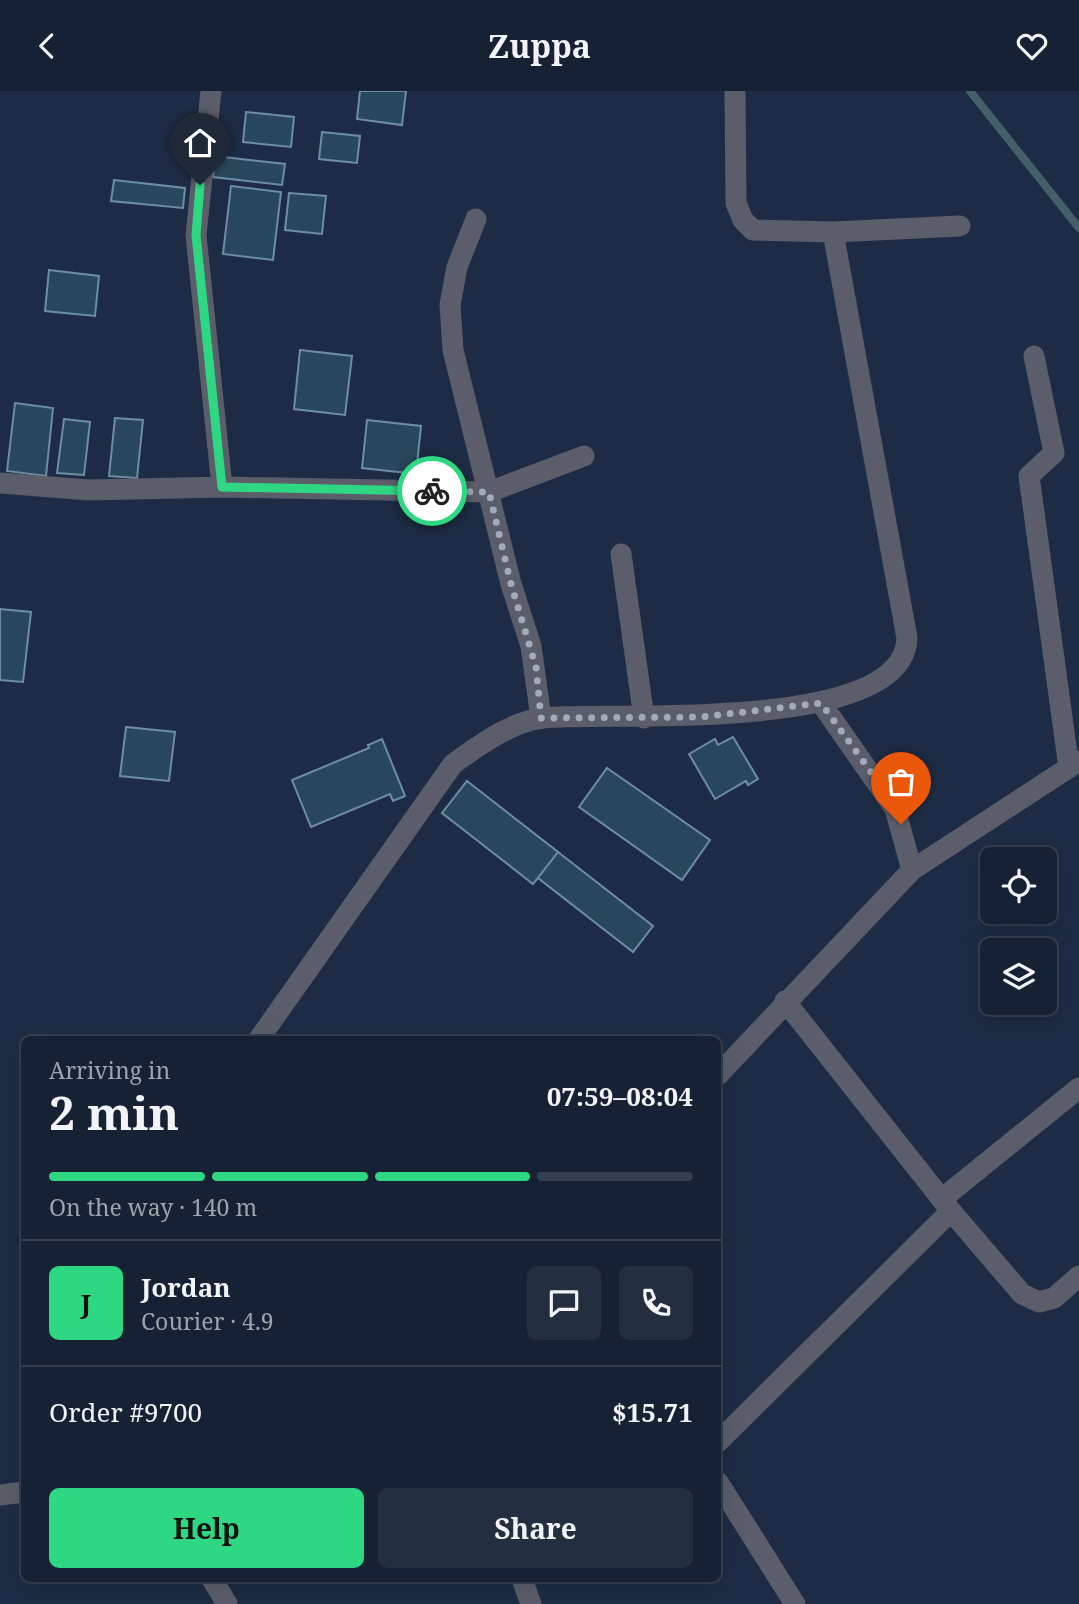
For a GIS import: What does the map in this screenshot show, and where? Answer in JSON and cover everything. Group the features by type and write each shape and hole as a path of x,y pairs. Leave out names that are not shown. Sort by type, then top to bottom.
{"street":[{"path":"211,91 196,235 222,487"},
{"path":"735,91 736,203 743,220 753,230 833,232 960,226"},
{"path":"476,219 457,267 450,305 453,350 511,584 536,667 541,718"},
{"path":"261,1036 453,764 494,735 541,718 701,717 821,703 891,674 906,652 907,638 833,232"},
{"path":"721,1072 785,1001 912,870 1074,765 1029,476 1054,453 1034,356"},
{"path":"0,482 89,490 222,487 489,492 584,456"},
{"path":"621,554 644,718"},
{"path":"821,703 895,809 912,870"},
{"path":"785,1001 947,1205 1023,1294 1039,1301 1054,1298 1079,1276"},
{"path":"721,1439 947,1205 1079,1089"},
{"path":"721,1487 795,1604"},
{"path":"0,1495 21,1492"},
{"path":"214,1582 228,1604"},
{"path":"523,1582 531,1604"}],"building":[{"path":"360,91 406,91 402,125 357,119"},
{"path":"246,112 294,117 291,147 243,142"},
{"path":"322,132 360,136 357,163 319,159"},
{"path":"215,156 285,164 282,185 213,177"},
{"path":"114,180 185,188 183,208 111,201"},
{"path":"231,186 281,192 273,260 223,254"},
{"path":"289,193 326,196 322,234 285,230"},
{"path":"49,270 99,276 95,316 45,311"},
{"path":"300,350 352,356 345,415 294,409"},
{"path":"15,403 53,408 46,476 7,471"},
{"path":"115,418 143,420 137,478 109,476"},
{"path":"64,419 90,422 84,475 57,473"},
{"path":"367,420 421,426 416,474 362,468"},
{"path":"0,609 31,612 23,682 0,680"},
{"path":"126,727 175,732 169,781 120,776"},
{"path":"733,737 758,779 748,785 746,781 715,799 689,754 715,739 718,745"},
{"path":"382,739 405,796 393,801 390,794 311,827 292,780 369,748 368,745"},
{"path":"607,768 710,840 682,880 579,807"},
{"path":"467,781 558,852 533,884 442,813"},
{"path":"558,852 653,926 633,952 538,878"}],"waterway":[{"path":"970,91 1079,228"}],"way so far":[{"path":"432,491 489,492 511,584 536,667 541,718 701,717 821,703 882,787 901,824"}],"route":[{"path":"200,185 196,235 209,337 222,487 432,491"}]}
